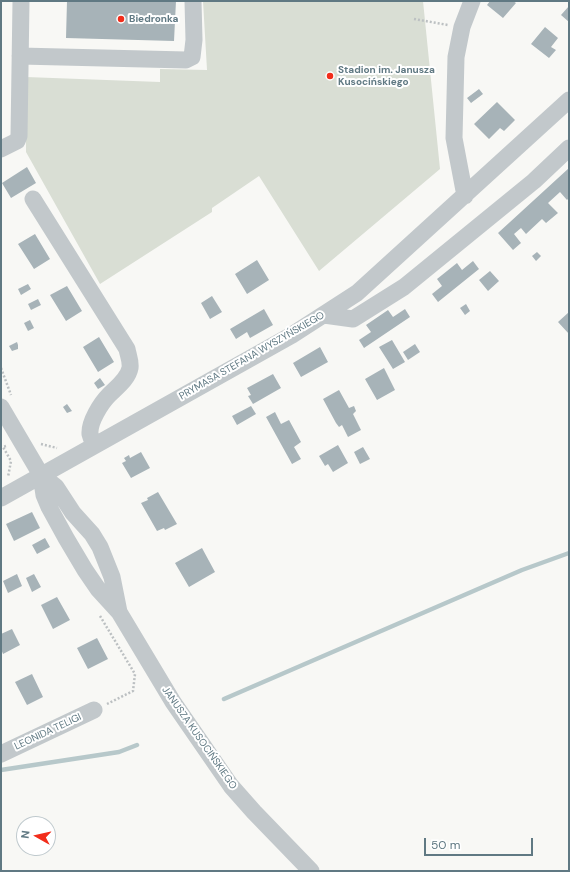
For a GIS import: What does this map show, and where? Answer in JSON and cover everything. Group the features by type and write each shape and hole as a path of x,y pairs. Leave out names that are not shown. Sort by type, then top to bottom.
{"street":[{"path":"1,149 17,142 19,136 21,1"},
{"path":"20,56 186,60 192,57 193,52 193,1"},
{"path":"465,196 454,138 456,58 462,27 472,1"},
{"name":"PRYMASA STEFANA WYSZYŃSKIEGO","path":"1,498 292,335 357,294 569,100"},
{"path":"324,315 353,319 404,287 534,181 569,148"},
{"path":"33,200 126,349 129,359 130,368 127,375 96,412 90,433 94,446"},
{"name":"JANUSZA KUSOCIŃSKIEGO","path":"1,407 41,475 56,487 74,514 92,534 100,547 112,577 119,612"},
{"name":"JANUSZA KUSOCIŃSKIEGO","path":"41,475 44,495 66,538 85,570 98,588 119,612 173,702 227,781 254,812 311,871"},
{"name":"LEONIDA TELIGI","path":"1,754 94,710"}],"path":[{"path":"414,19 462,27"},
{"path":"94,710 133,691"}],"shaded area":[{"path":"203,1 423,1 440,169 319,271 259,176 212,208 212,212 100,284 26,152 26,77 160,82 160,69 207,70"}],"building":[{"name":"Biedronka","path":"67,1 176,1 174,41 66,38"},
{"path":"490,1 513,1 516,3 503,18 487,5"},
{"path":"569,6 569,22 561,15"},
{"path":"545,27 558,38 551,47 556,50 549,58 531,44"},
{"path":"479,89 483,94 471,103 467,98"},
{"path":"497,102 515,120 504,131 500,128 489,139 474,124"},
{"path":"27,167 36,183 11,198 2,183"},
{"path":"569,168 569,198 567,200 560,192 548,203 558,213 546,223 542,219 526,234 521,228 514,234 521,243 513,250 498,233"},
{"path":"35,234 50,259 34,269 18,244"},
{"path":"537,252 541,256 536,261 532,256"},
{"path":"257,260 269,280 247,294 235,274"},
{"path":"473,261 479,269 438,302 432,294 442,286 437,279 457,263 462,270"},
{"path":"490,271 499,281 488,291 479,280"},
{"path":"28,284 31,289 21,295 18,289"},
{"path":"67,286 82,311 66,321 50,295"},
{"path":"212,296 222,312 210,319 201,303"},
{"path":"38,299 41,305 31,310 28,304"},
{"path":"466,304 470,311 465,315 460,308"},
{"path":"264,309 273,325 250,338 247,332 236,339 230,329"},
{"path":"405,309 410,317 364,348 359,340 371,332 366,325 388,310 393,317"},
{"path":"569,312 569,334 558,322"},
{"path":"30,320 34,328 28,331 24,323"},
{"path":"99,337 114,362 98,372 83,347"},
{"path":"392,340 405,362 393,369 379,347"},
{"path":"17,342 18,349 12,351 9,346"},
{"path":"415,344 420,352 408,360 403,352"},
{"path":"320,347 328,362 301,377 293,363"},
{"path":"384,368 395,390 377,400 365,379"},
{"path":"273,374 281,388 253,404 248,396 251,395 247,388"},
{"path":"100,378 105,385 98,389 94,383"},
{"path":"339,390 349,408 354,406 356,411 353,414 361,430 348,437 342,425 339,427 336,423 323,399"},
{"path":"67,404 72,411 67,413 63,407"},
{"path":"251,406 256,414 237,425 232,416"},
{"path":"275,412 281,424 289,420 301,442 294,447 301,459 292,464 266,417"},
{"path":"338,445 348,463 333,472 328,464 325,466 319,456"},
{"path":"363,447 370,459 360,464 354,452"},
{"path":"141,452 150,468 131,478 122,463 126,461 124,458 129,455 130,458"},
{"path":"158,492 177,524 165,530 164,528 157,531 141,503 148,500 147,498"},
{"path":"32,512 40,528 14,541 6,524"},
{"path":"45,538 50,547 37,554 32,545"},
{"path":"202,548 215,572 189,587 175,563"},
{"path":"17,574 22,586 8,593 3,581"},
{"path":"34,574 41,587 32,592 26,578"},
{"path":"57,597 70,620 53,629 41,605"},
{"path":"12,629 20,645 3,654 1,649 1,634"},
{"path":"97,638 108,659 88,669 77,648"},
{"path":"32,674 43,697 27,705 15,682"}],"waterway":[{"path":"224,699 522,570 569,553"},
{"path":"1,770 119,752 137,745"}],"place":[{"name":"Biedronka","path":"121,19"},
{"name":"Stadion im. Janusza Kusocińskiego","path":"330,76"}]}
